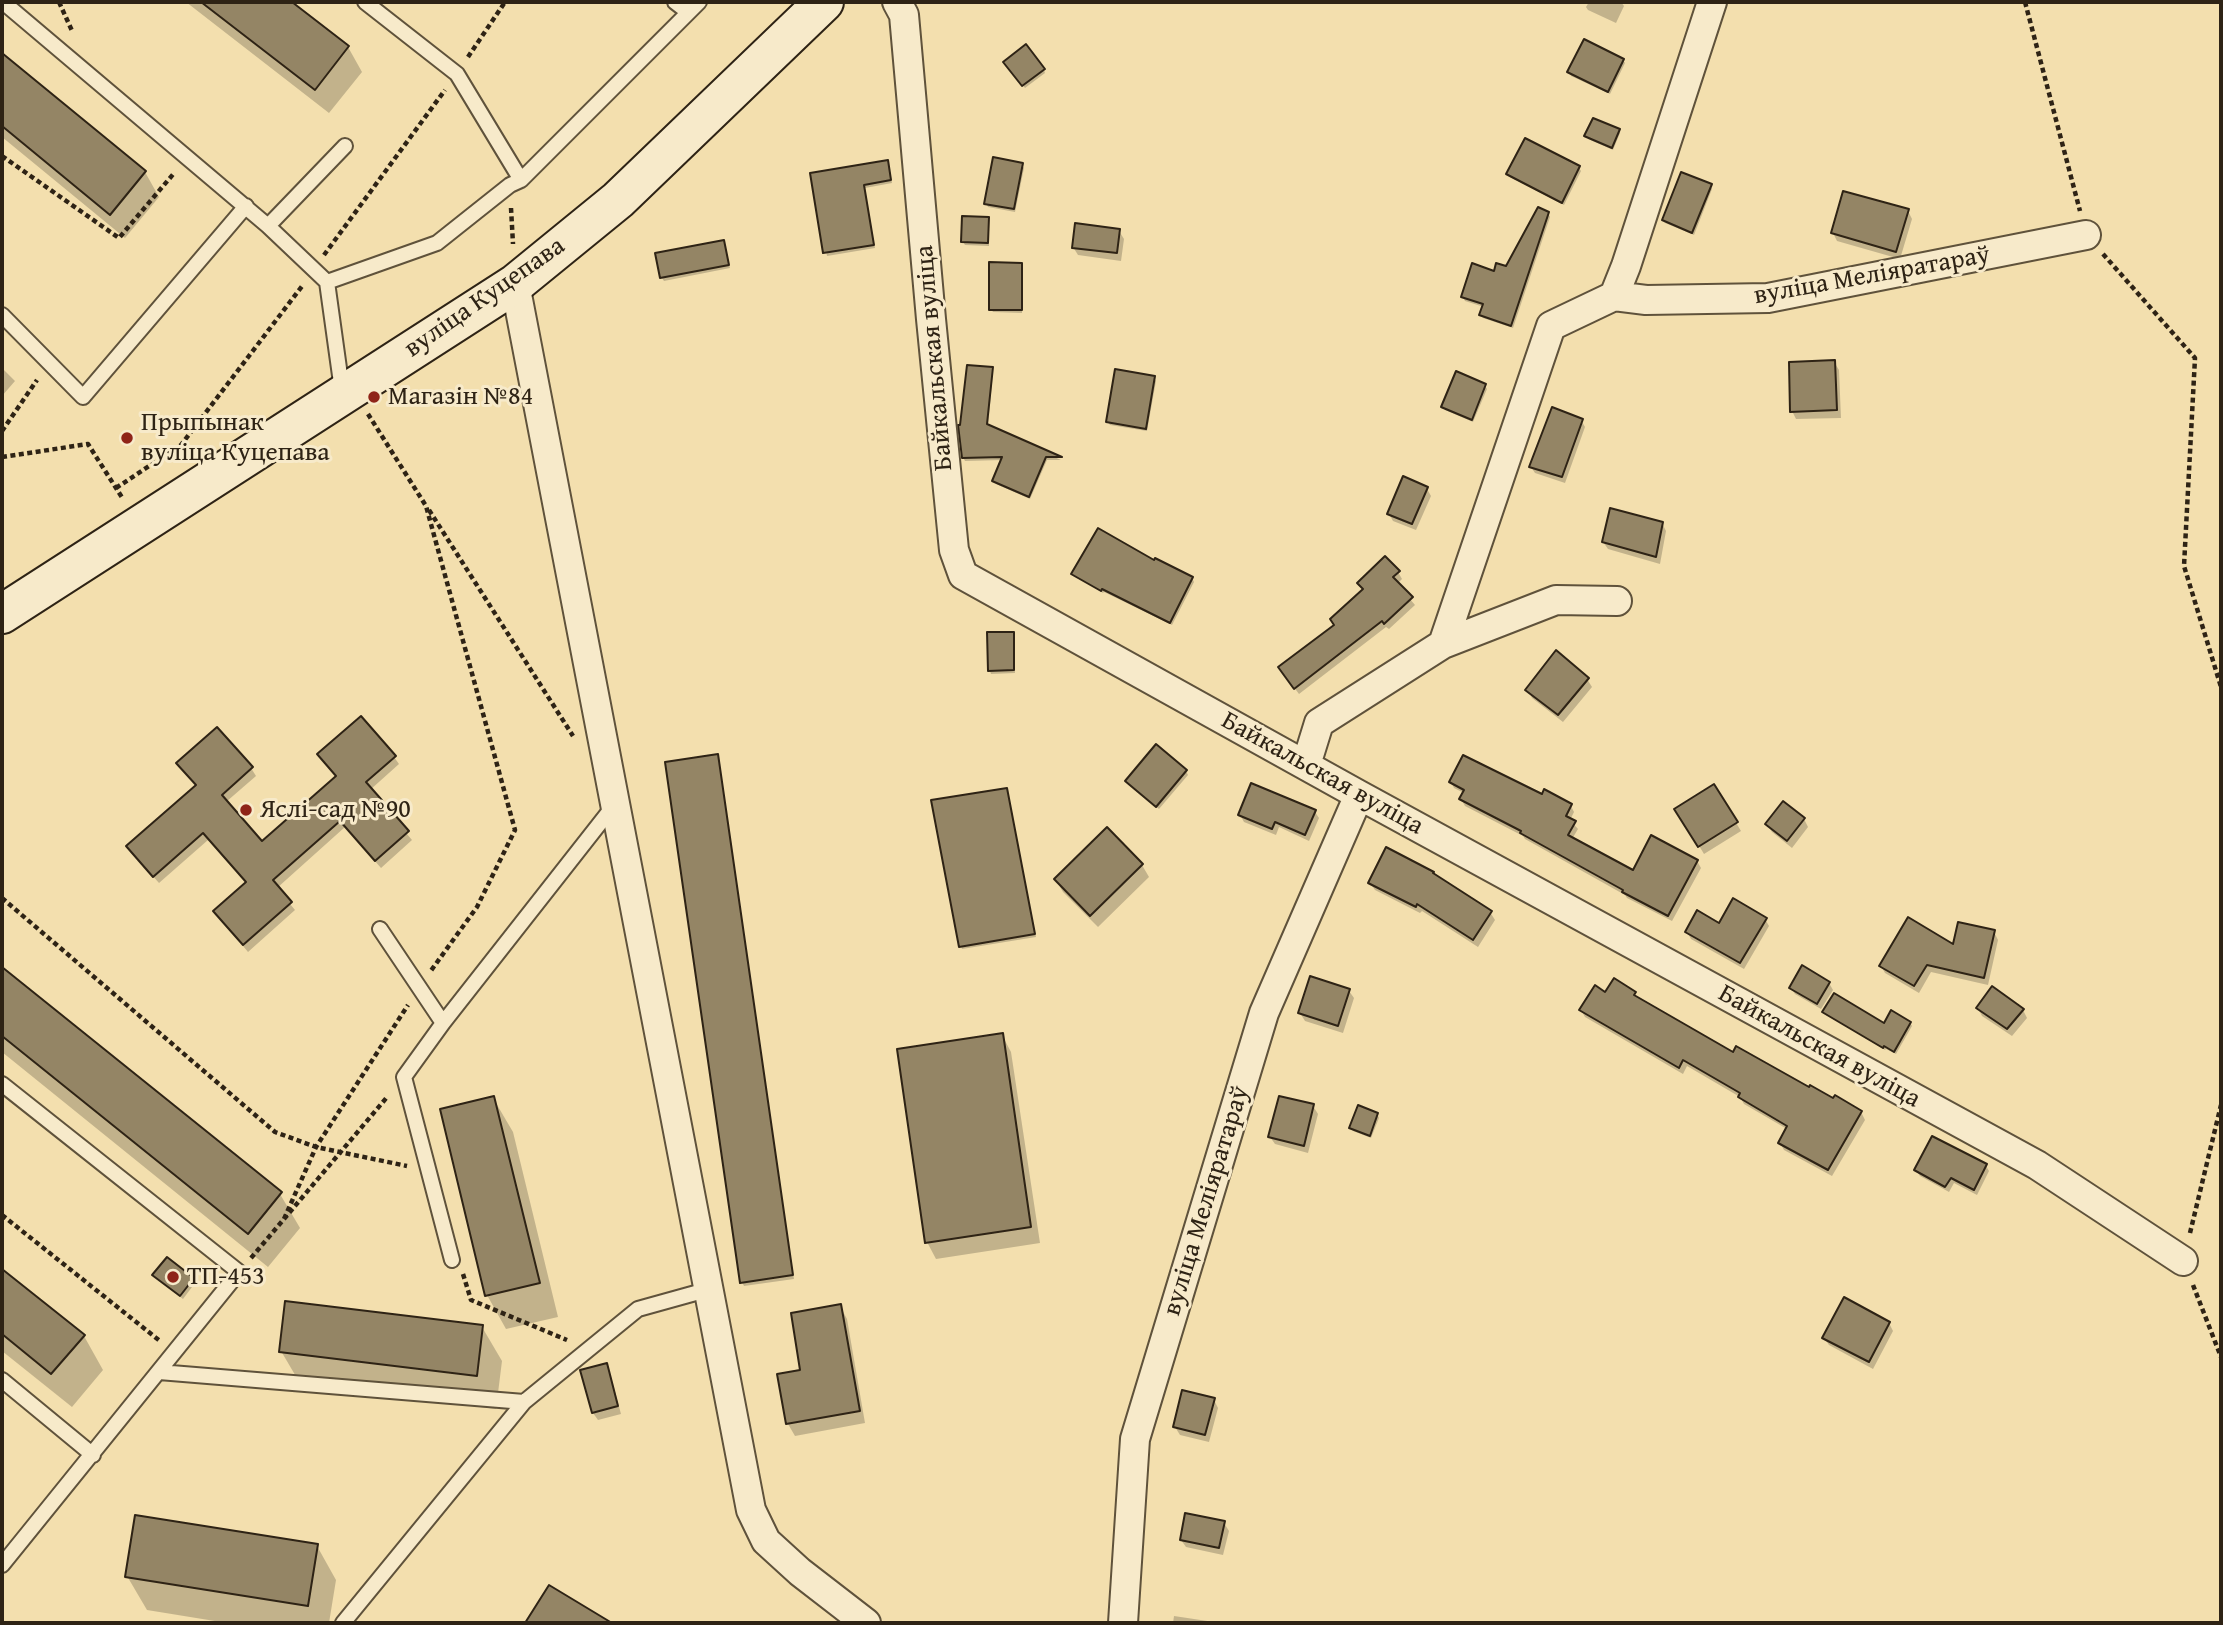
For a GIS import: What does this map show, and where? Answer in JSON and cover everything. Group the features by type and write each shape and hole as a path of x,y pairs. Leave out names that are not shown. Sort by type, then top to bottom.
{"main road":[{"name":"вуліца Куцепава","path":"2,614 515,284 618,200 824,2"}],"street":[{"name":"Байкальская вуліца","path":"897,2 904,15 930,319 954,550 963,575 1359,796 2037,1166 2183,1261"},
{"path":"1443,644 1551,326 1614,296 1712,2"},
{"name":"вуліца Меліяратараў","path":"1614,296 1646,300 1768,299 2086,235"},
{"path":"515,284 751,1510 766,1541 800,1572 866,1623"},
{"path":"1306,765 1319,723 1443,644 1556,600 1617,601"},
{"name":"вуліца Меліяратараў","path":"1123,1623 1135,1439 1264,1013 1359,796"}],"lane":[{"path":"3,2 246,206 327,282 347,393"},
{"path":"365,2 457,74 516,183"},
{"path":"327,282 438,243 516,183 693,7 675,2"},
{"path":"268,226 345,146"},
{"path":"2,315 82,397 246,206"},
{"path":"452,1260 404,1077 443,1023 616,803"},
{"path":"380,929 443,1023"},
{"path":"2,1084 239,1272 2,1565"},
{"path":"343,1623 524,1402 638,1309 710,1289"},
{"path":"159,1372 524,1402"},
{"path":"2,1380 93,1455"}],"path":[{"path":"2025,2 2086,235 2195,358 2184,566 2221,687"},
{"path":"2,156 120,238 187,157"},
{"path":"515,284 516,183"},
{"path":"2,431 49,362"},
{"path":"347,393 426,506 579,746"},
{"path":"2,457 88,444 139,526"},
{"path":"284,1219 316,1147 419,987 477,907 515,830 426,506"},
{"path":"2,898 275,1132 316,1147 428,1170"},
{"path":"239,1272 404,1077"},
{"path":"2221,1105 2183,1261 2221,1357"},
{"path":"2,1215 174,1352"},
{"path":"452,1260 464,1275 471,1300 589,1349"}],"building":[{"path":"201,2 292,2 349,46 315,90"},
{"path":"1584,39 1624,59 1608,92 1567,72"},
{"path":"1026,44 1045,69 1022,86 1003,62"},
{"path":"2,53 146,171 110,215 2,126"},
{"path":"1593,118 1620,129 1612,148 1584,136"},
{"path":"1525,138 1580,166 1562,203 1506,174"},
{"path":"993,157 1023,163 1014,209 984,204"},
{"path":"888,160 891,180 864,185 874,245 823,253 810,173"},
{"path":"1681,172 1712,184 1692,233 1662,220"},
{"path":"1843,191 1909,209 1896,252 1831,233"},
{"path":"1538,207 1549,212 1511,326 1479,315 1483,304 1461,297 1472,263 1494,271 1496,263 1506,266"},
{"path":"962,216 989,217 988,243 961,242"},
{"path":"1075,223 1120,229 1117,253 1072,248"},
{"path":"724,240 729,265 660,278 655,253"},
{"path":"989,262 1022,263 1022,310 989,310"},
{"path":"1835,360 1837,410 1790,412 1789,362"},
{"path":"967,365 993,367 987,424 1062,457 1046,457 1029,497 992,481 1002,457 962,458 958,425"},
{"path":"1115,369 1155,376 1146,429 1106,422"},
{"path":"1456,371 1486,384 1472,420 1441,407"},
{"path":"1552,407 1583,419 1562,477 1529,467"},
{"path":"1403,476 1428,487 1412,524 1387,514"},
{"path":"1610,508 1663,522 1656,557 1602,542"},
{"path":"1098,528 1154,560 1155,558 1193,577 1170,623 1071,574"},
{"path":"1385,556 1400,571 1393,577 1413,597 1384,624 1382,621 1294,689 1278,667 1334,625 1330,619 1363,589 1357,583"},
{"path":"987,632 1014,632 1014,670 988,671"},
{"path":"1556,650 1589,678 1558,715 1525,690"},
{"path":"361,716 396,756 366,782 409,831 375,861 340,821 273,880 292,902 243,945 213,911 246,882 203,833 153,877 126,846 196,785 176,763 217,727 253,767 222,795 262,841 336,776 317,754"},
{"path":"1156,744 1187,770 1156,807 1125,781"},
{"path":"718,754 793,1275 740,1283 665,762"},
{"path":"1463,755 1542,794 1544,789 1572,804 1566,816 1576,821 1568,835 1633,870 1651,835 1698,860 1668,916 1622,892 1623,890 1520,833 1521,831 1459,799 1464,790 1449,782"},
{"path":"1251,783 1316,810 1305,835 1275,822 1272,829 1238,815"},
{"path":"1714,784 1738,822 1698,847 1674,809"},
{"path":"1007,788 1035,934 959,947 931,800"},
{"path":"1783,801 1805,818 1787,841 1765,824"},
{"path":"1107,827 1143,864 1090,916 1054,879"},
{"path":"1386,847 1434,872 1492,911 1473,940 1417,904 1416,907 1368,883"},
{"path":"1733,898 1767,918 1740,963 1685,932 1697,910 1719,923"},
{"path":"1908,917 1953,944 1958,922 1995,930 1984,978 1927,965 1914,986 1879,966"},
{"path":"1802,965 1830,982 1817,1004 1789,988"},
{"path":"2,967 282,1192 248,1234 2,1036"},
{"path":"1310,976 1350,989 1338,1026 1298,1013"},
{"path":"1614,978 1636,992 1634,995 1733,1052 1736,1046 1809,1087 1810,1085 1833,1098 1835,1095 1862,1111 1828,1170 1778,1143 1787,1126 1738,1097 1740,1093 1683,1060 1679,1068 1579,1010 1595,985 1605,992"},
{"path":"1992,986 2024,1009 2007,1029 1976,1008"},
{"path":"1834,993 1884,1023 1891,1010 1911,1022 1894,1052 1822,1012"},
{"path":"1003,1033 1031,1227 925,1243 897,1049"},
{"path":"494,1096 540,1283 485,1296 440,1109"},
{"path":"1279,1096 1314,1104 1304,1146 1268,1137"},
{"path":"1358,1105 1378,1113 1370,1136 1349,1128"},
{"path":"1932,1136 1987,1164 1974,1190 1951,1178 1945,1187 1914,1170"},
{"name":"ТП-453","path":"167,1257 194,1278 180,1296 152,1275"},
{"path":"2,1269 85,1335 51,1374 2,1334"},
{"path":"1844,1297 1890,1322 1869,1362 1822,1338"},
{"path":"285,1301 483,1325 477,1376 279,1352"},
{"path":"841,1304 860,1411 786,1424 777,1374 800,1370 791,1313"},
{"path":"607,1363 618,1406 592,1413 580,1370"},
{"path":"1182,1390 1215,1398 1205,1435 1173,1427"},
{"path":"1185,1513 1225,1521 1219,1548 1180,1540"},
{"path":"135,1515 318,1544 308,1606 125,1577"},
{"path":"549,1585 612,1623 525,1623"}],"place":[{"name":"Магазін №84","path":"374,397"},
{"name":"Прыпынак вуліца Куцепава","path":"127,438"},
{"name":"Яслі-сад №90","path":"246,810"},
{"name":"ТП-453","path":"173,1277"}]}
